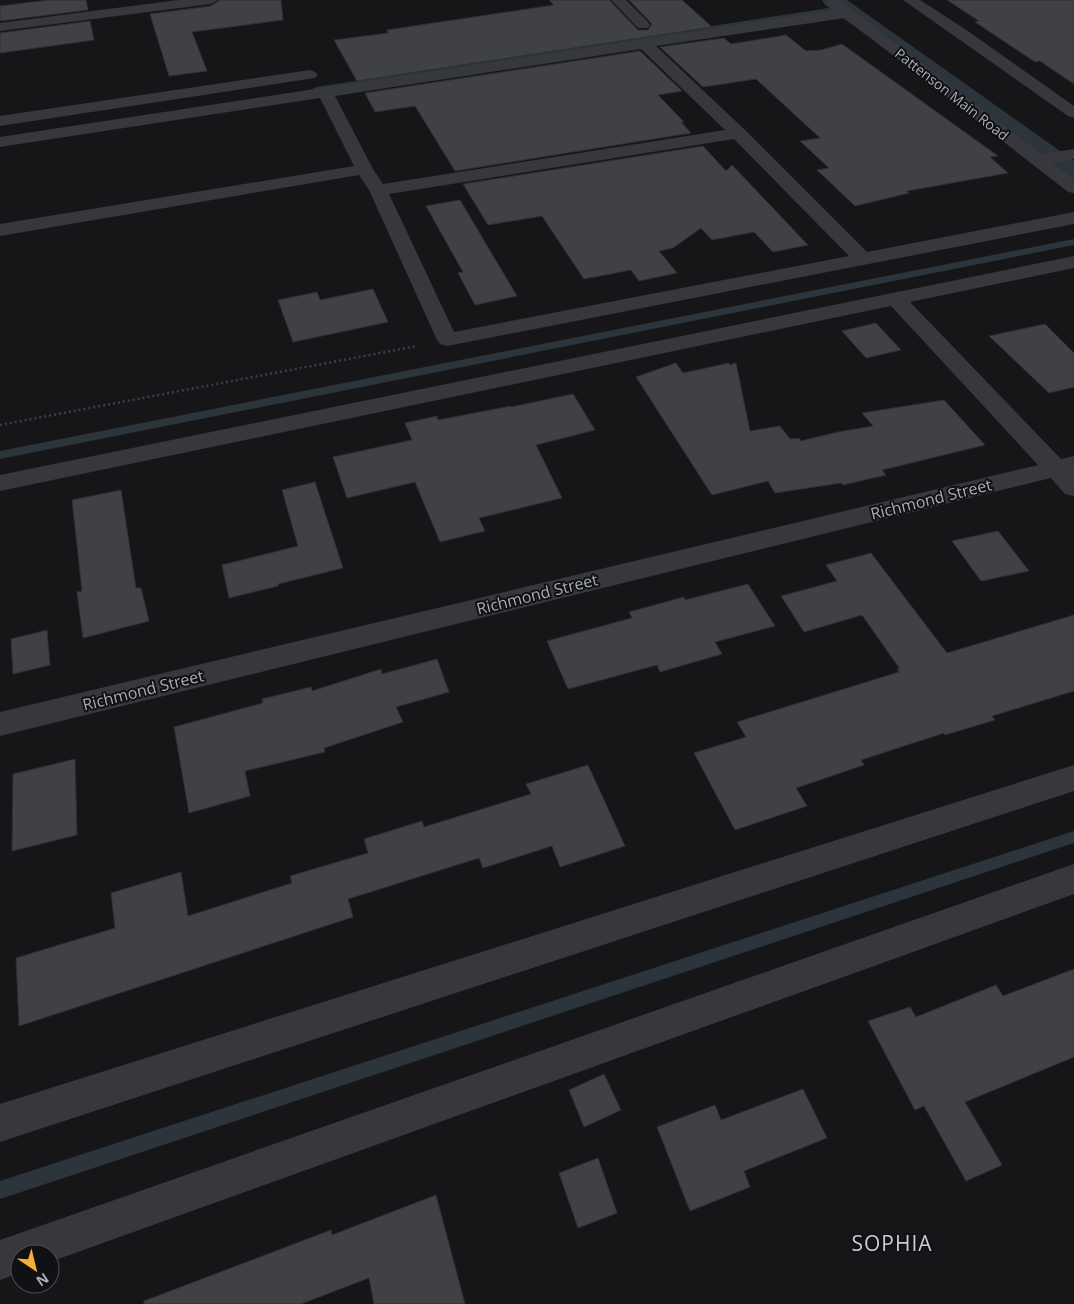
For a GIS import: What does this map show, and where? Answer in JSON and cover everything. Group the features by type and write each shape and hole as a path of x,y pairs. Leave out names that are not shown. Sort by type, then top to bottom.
{"street":[{"path":"0,27 211,0"},
{"path":"618,0 643,26"},
{"path":"910,0 963,34 1074,113"},
{"path":"0,142 645,44 839,7"},
{"name":"Pattenson Main Road","path":"839,7 1043,160 1074,188"},
{"path":"623,28 662,23"},
{"path":"645,44 738,133 862,258"},
{"path":"0,121 326,73"},
{"path":"325,92 364,169 378,190 447,340 1074,218"},
{"path":"378,190 738,133"},
{"path":"1043,160 1073,155"},
{"path":"0,230 364,169"},
{"path":"0,483 1074,262"},
{"path":"896,300 1065,466 1074,488"},
{"name":"Richmond Street","path":"0,724 1065,466"},
{"path":"0,1123 1074,778"},
{"path":"0,1260 1074,878"}],"path":[{"path":"0,425 447,340"}],"building":[{"path":"49,0 86,0 88,10 0,21 0,6"},
{"path":"220,0 281,0 283,20 192,32 207,71 169,76 150,14 211,6"},
{"path":"549,0 609,0 638,30 648,30 652,24 629,0 682,0 712,27 357,81 334,40 388,33 387,30 554,5"},
{"path":"947,0 1074,0 1074,84 1040,61 1035,62 975,22 979,21"},
{"path":"90,21 94,40 0,53 0,33"},
{"path":"786,35 806,51 821,50 842,44 998,156 990,157 1008,173 907,191 909,193 855,206 817,170 829,168 800,141 820,138 756,79 703,87 660,47 724,38 731,44"},
{"path":"640,51 682,91 658,95 684,122 681,122 691,133 455,171 415,106 375,112 365,93"},
{"path":"703,146 726,171 732,165 808,245 773,252 754,232 712,240 701,228 673,248 659,251 677,273 639,281 631,270 584,279 542,216 488,225 463,184"},
{"path":"460,200 517,296 475,305 458,273 463,272 426,206"},
{"path":"373,289 388,322 293,342 278,300 317,292 320,300"},
{"path":"876,323 901,350 866,358 842,331"},
{"path":"1045,324 1074,353 1074,387 1049,393 989,336"},
{"path":"676,363 683,373 736,363 750,431 780,426 790,439 799,438 801,441 873,426 862,413 944,400 985,445 882,470 886,475 843,485 841,483 775,493 768,481 712,495 636,377"},
{"path":"573,394 595,430 536,445 562,498 479,518 485,531 440,542 415,482 347,498 333,457 412,440 405,423 437,416 438,420"},
{"path":"315,482 343,568 229,598 222,565 298,546 282,490"},
{"path":"121,490 136,588 141,588 149,621 83,638 77,592 82,591 72,500"},
{"path":"998,531 1029,571 981,581 952,541"},
{"path":"871,553 947,653 1074,615 1074,691 992,716 995,720 945,735 944,733 861,760 864,765 796,788 807,806 735,830 694,753 746,737 737,722 899,672 897,669 900,669 862,615 804,632 781,596 837,581 826,565"},
{"path":"748,584 775,626 715,642 722,654 660,672 657,665 568,689 547,641 632,618 629,612 684,597 685,600"},
{"path":"47,630 50,665 13,674 11,639"},
{"path":"437,659 449,692 396,707 403,722 324,748 325,752 245,771 250,796 189,813 174,727 263,703 262,699 311,687 312,691 381,669 382,674"},
{"path":"75,759 77,835 12,851 13,774"},
{"path":"588,765 625,846 560,867 552,846 483,868 479,858 348,899 353,917 19,1026 16,958 115,928 111,893 181,872 188,916 292,883 290,876 368,853 364,839 422,821 424,827 531,794 526,784"},
{"path":"1074,969 1074,1057 965,1102 1002,1165 966,1181 924,1106 915,1110 868,1021 910,1007 916,1017 996,985 1003,996"},
{"path":"604,1074 621,1110 584,1127 569,1090"},
{"path":"803,1089 827,1138 744,1171 750,1187 690,1211 657,1127 715,1105 721,1120"},
{"path":"598,1158 617,1213 578,1228 559,1173"},
{"path":"436,1195 465,1304 374,1304 369,1278 301,1304 144,1304 144,1301 331,1230 332,1235"}],"waterway":[{"path":"833,0 1074,173"},
{"path":"316,89 842,8"},
{"path":"0,455 1074,242"},
{"path":"0,1190 1074,837"}],"district":[{"name":"SOPHIA","path":"892,1243"}]}
